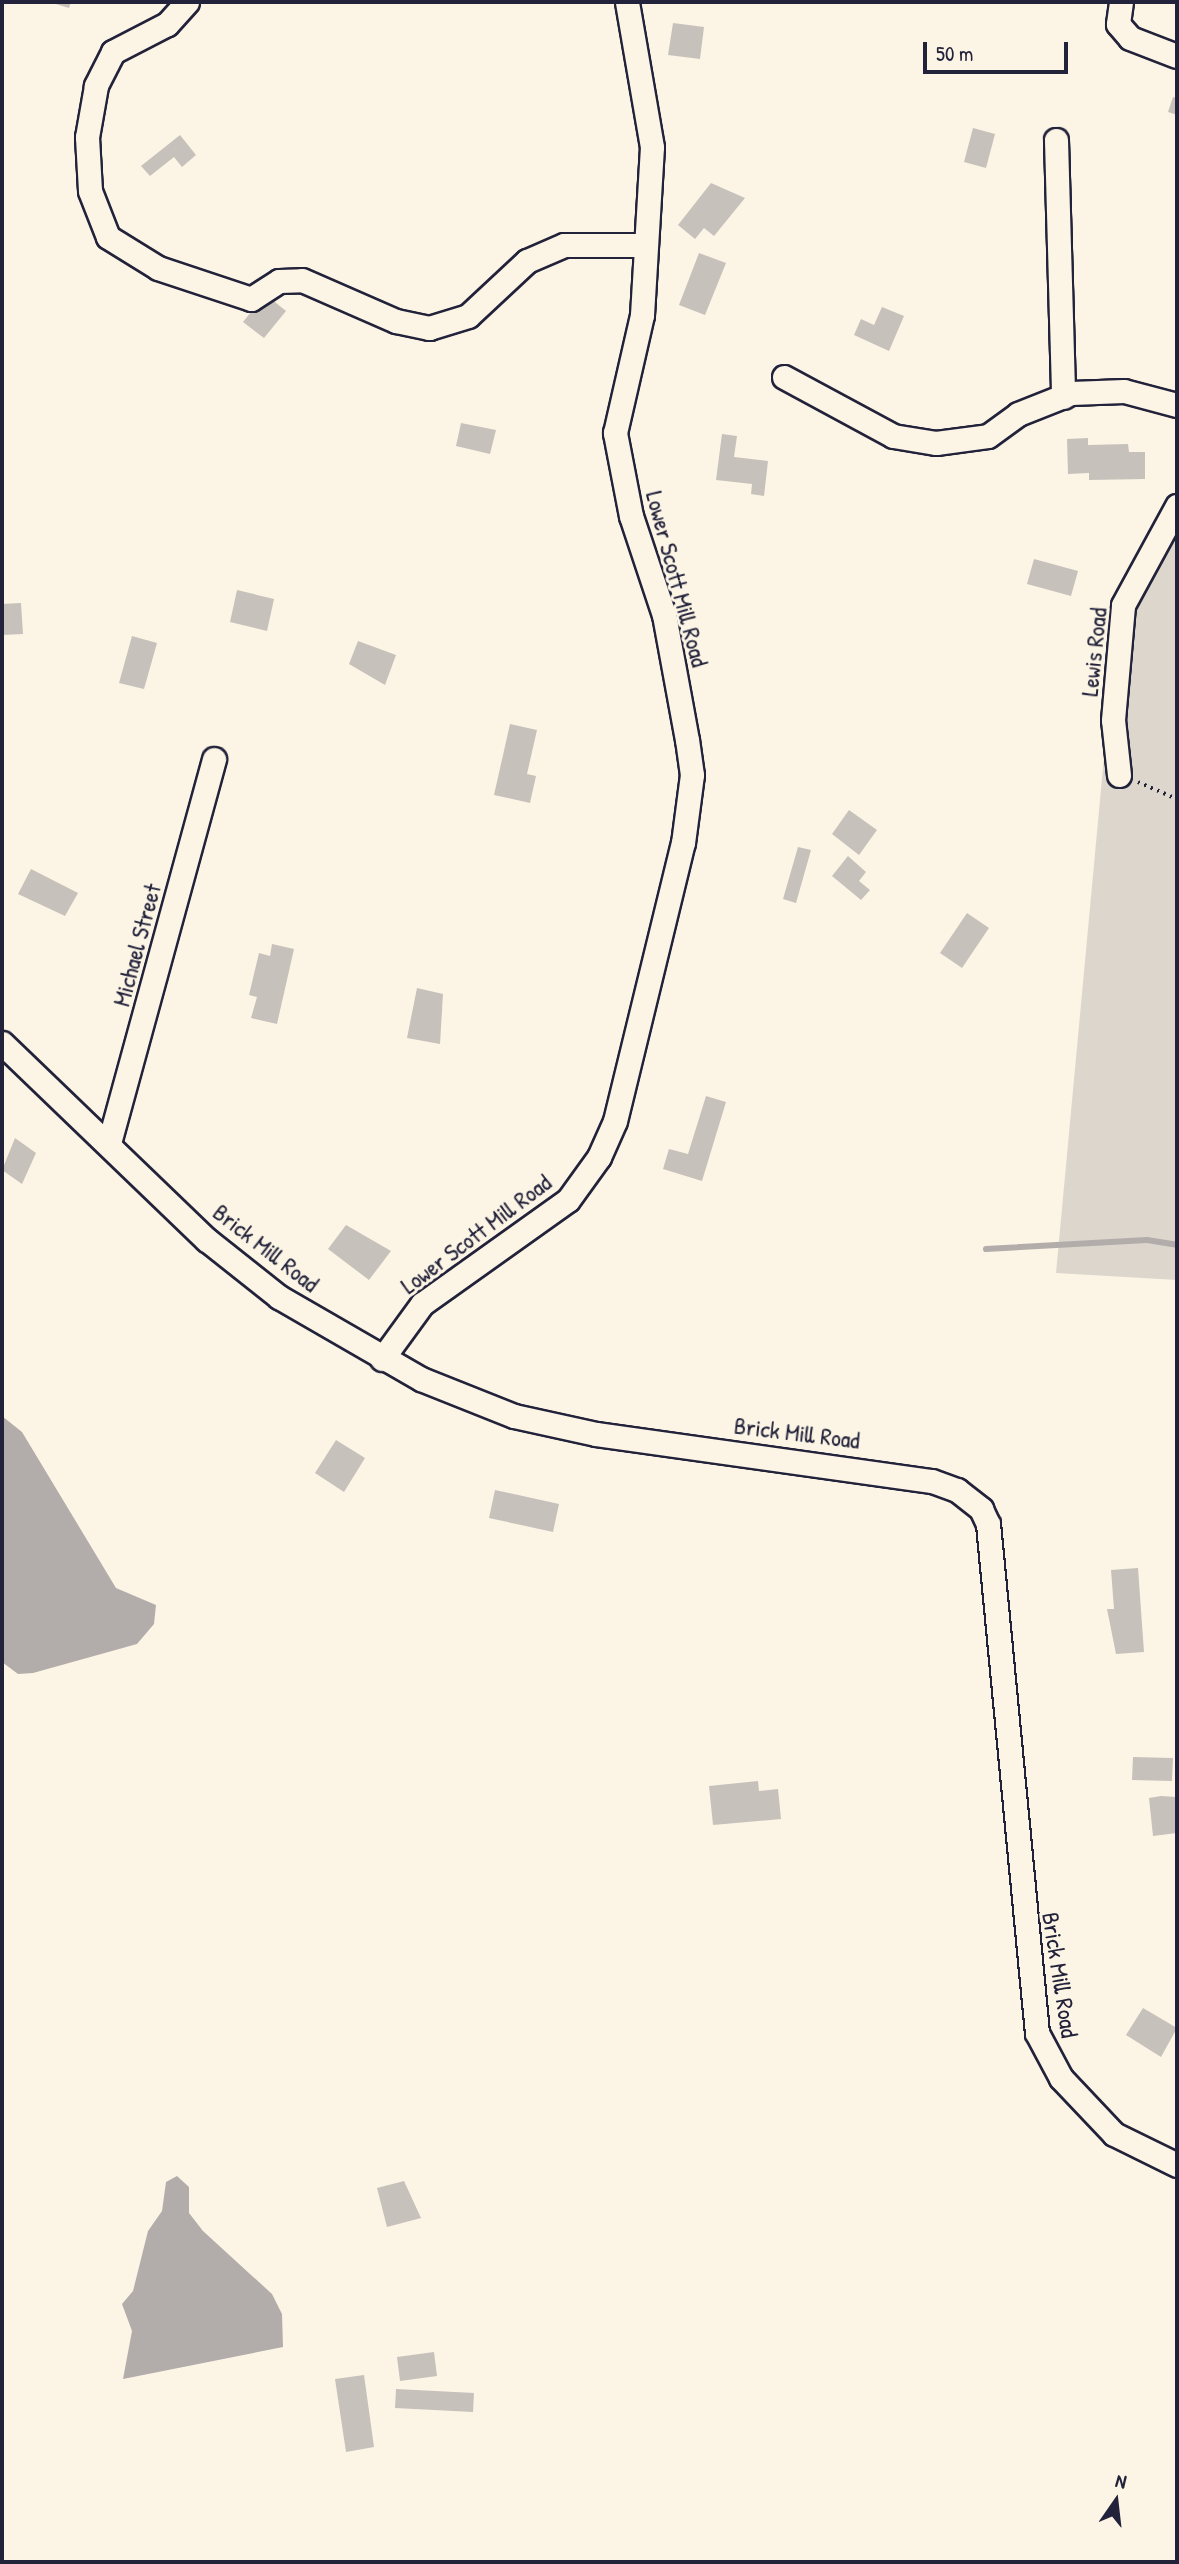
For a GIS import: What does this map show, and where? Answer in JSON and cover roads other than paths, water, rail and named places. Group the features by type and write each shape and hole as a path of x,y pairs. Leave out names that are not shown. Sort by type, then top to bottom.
{"street":[{"path":"187,2 167,24 113,52 96,86 87,137 90,191 108,237 158,268 251,299 279,281 302,280 396,321 429,328 468,316 527,261 564,246 645,245"},
{"name":"Lower Scott Mill Road","path":"382,1359 422,1304 568,1200 599,1157 670,911 692,775 664,615 631,516 615,433 638,348 652,148 627,2"},
{"path":"1121,2 1118,24 1130,38 1177,56"},
{"path":"1056,140 1063,397"},
{"path":"784,377 893,436 936,443 988,436 1018,414 1063,397 1124,391 1177,405"},
{"name":"Lewis Road","path":"1119,775 1113,720 1123,605 1177,506"},
{"name":"Michael Street","path":"109,1143 214,759"},
{"name":"Brick Mill Road","path":"2,1043 109,1143 206,1240 279,1297 382,1359 514,1416 596,1434 878,1469 957,1490 981,1509 988,1524 1037,2033 1061,2078 1114,2134 1177,2165"}],"waterway":[{"path":"986,1249 1147,1240 1177,1245"}]}
